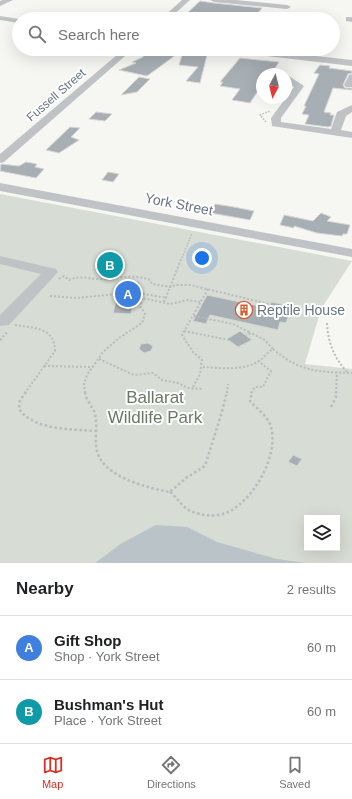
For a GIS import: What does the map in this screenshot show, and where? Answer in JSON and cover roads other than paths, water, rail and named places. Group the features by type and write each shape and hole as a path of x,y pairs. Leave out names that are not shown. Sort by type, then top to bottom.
{"street":[{"path":"0,4 9,0"},
{"path":"173,12 186,0"},
{"path":"214,0 287,7"},
{"path":"0,18 12,20"},
{"name":"Fussell Street","path":"0,160 121,56"},
{"path":"257,56 290,65 352,63"},
{"path":"290,65 300,86 276,118 276,123 352,135"},
{"path":"335,133 342,114 351,109"},
{"name":"York Street","path":"0,187 352,253"},
{"path":"0,260 51,272 3,321 7,325"}],"place":[{"name":"Bushman's Hut","path":"110,265"},
{"name":"Gift Shop","path":"128,294"},
{"name":"Reptile House","path":"244,310"}],"park label":[{"name":"Ballarat Wildlife Park","path":"155,407"}]}
